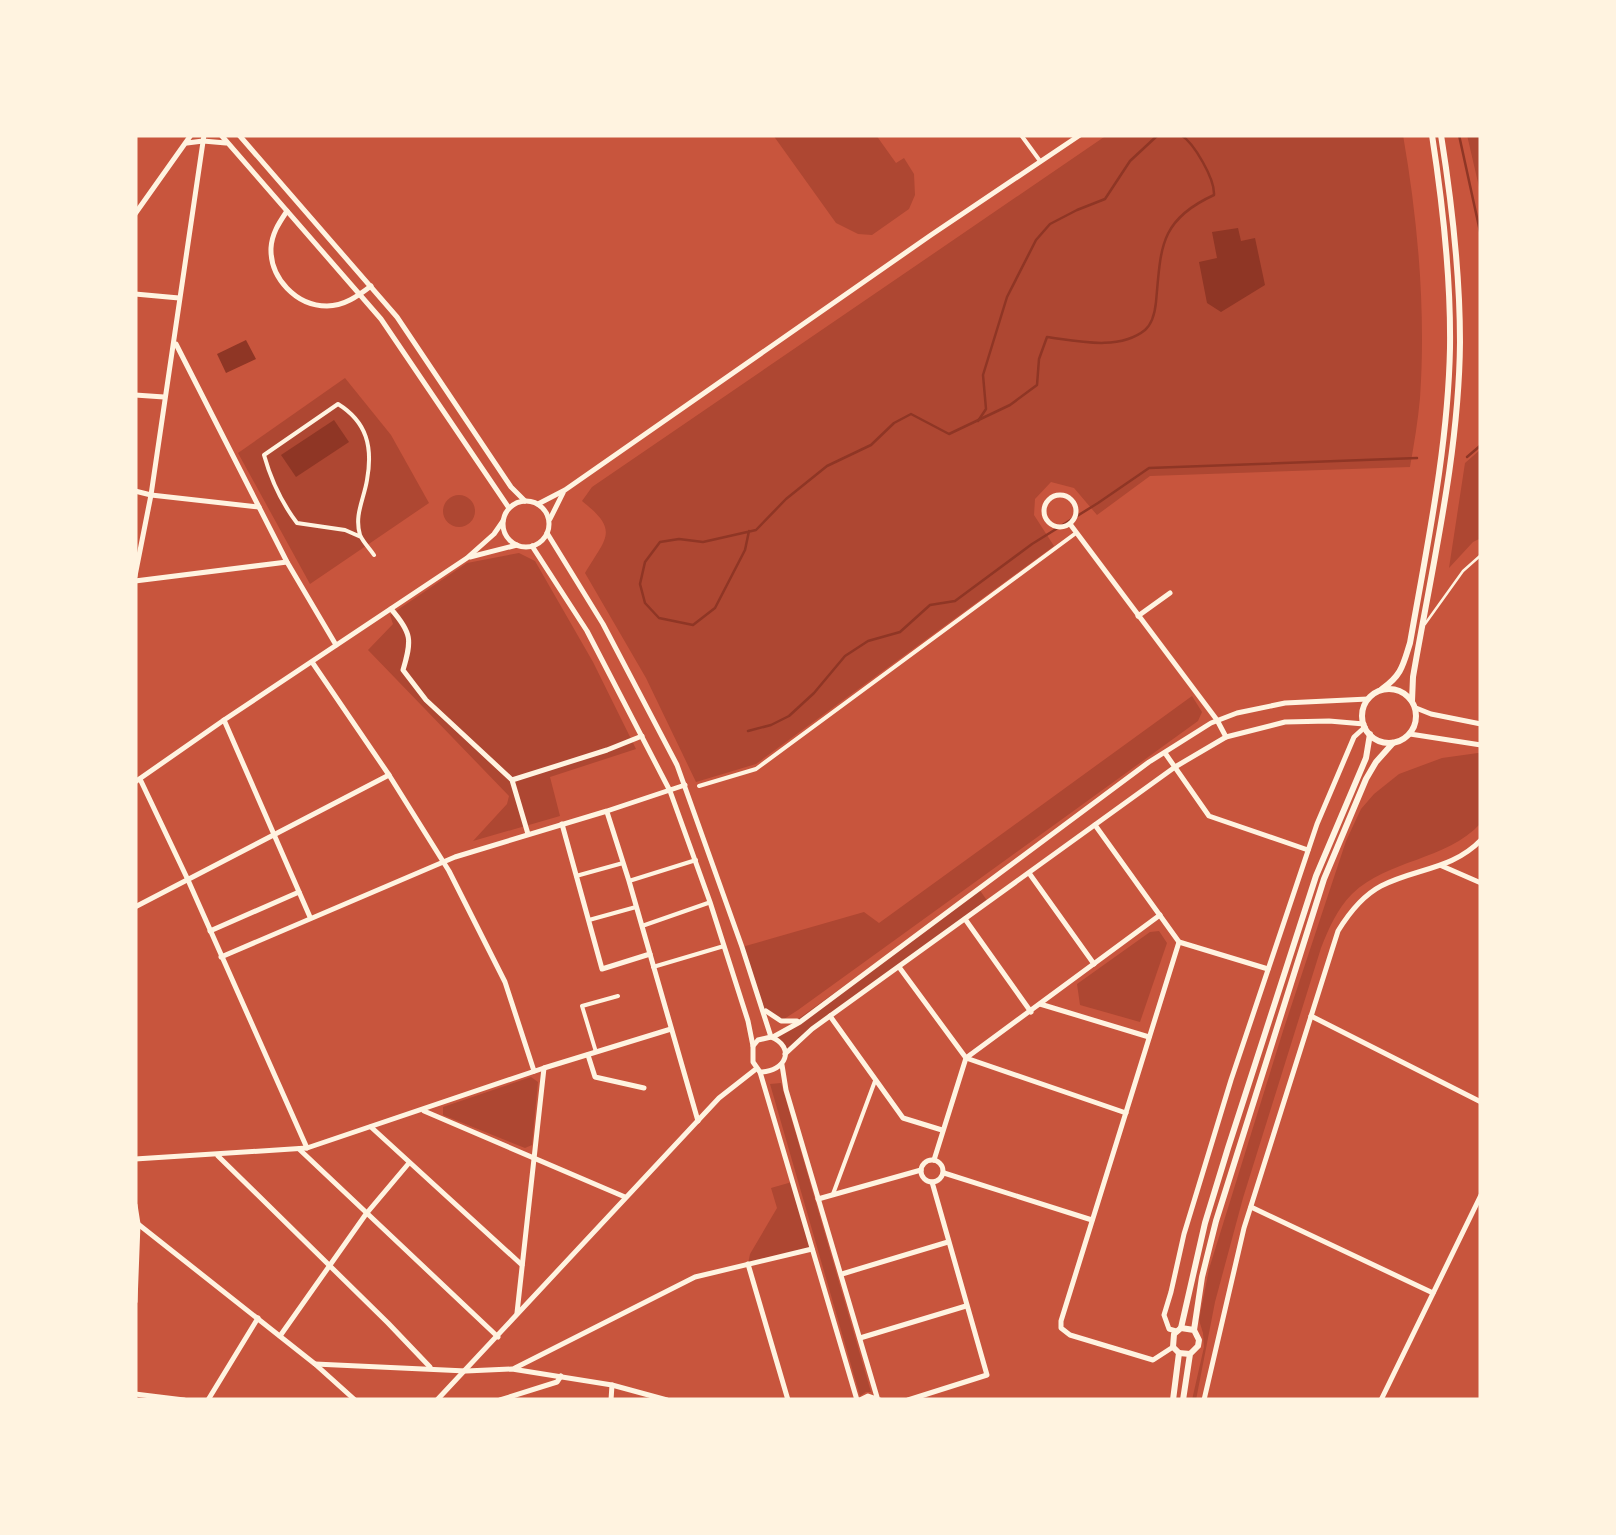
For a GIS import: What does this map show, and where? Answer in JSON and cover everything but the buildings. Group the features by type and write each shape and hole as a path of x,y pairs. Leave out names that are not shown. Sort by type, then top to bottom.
{"street":[{"path":"135,214 190,135"},
{"path":"221,135 381,319 509,508"},
{"path":"240,135 397,318 511,487 525,501"},
{"path":"1021,135 1040,162"},
{"path":"538,504 565,490 931,234 1080,135"},
{"path":"1173,1400 1176,1350 1172,1338 1179,1330 1205,1223 1316,876 1366,758 1362,711 1368,699 1395,680 1410,643 1445,423 1450,351 1444,222 1432,135"},
{"path":"1410,734 1417,717 1413,677 1455,420 1460,342 1455,231 1441,135"},
{"path":"184,144 203,138 227,143"},
{"path":"203,138 151,495 135,579 287,562"},
{"path":"286,211 275,230 271,248 281,282 294,295 328,306 345,302 371,286"},
{"path":"135,294 180,298"},
{"path":"174,340 287,562 336,646"},
{"path":"135,395 164,397"},
{"path":"360,537 358,512 370,455 365,431 354,414 338,404 264,454 269,476 297,524 345,530 360,537 374,555"},
{"path":"548,520 565,490"},
{"path":"135,491 259,507"},
{"path":"1054,495 1066,495 1074,502 1076,514 1070,524 1060,528 1049,524 1043,514 1045,502 1054,495"},
{"path":"307,1148 188,880 137,781 467,558 494,534 509,508 525,501 538,504 547,514 547,533 603,624 676,763 772,1037 780,1042 785,1054"},
{"path":"503,521 506,536 517,545"},
{"path":"1070,524 1217,720 1226,738"},
{"path":"699,786 756,768 1076,532"},
{"path":"467,558 517,545 532,546 547,533"},
{"path":"532,546 587,632 670,792 748,1021 752,1058 858,1400 868,1396 878,1399"},
{"path":"1138,616 1170,594"},
{"path":"391,609 405,625 410,640 403,670 409,680 512,780 528,834"},
{"path":"312,662 390,774 443,861 505,982 534,1072"},
{"path":"1382,689 1400,690 1431,714 1481,724"},
{"path":"753,1046 758,1040 800,1022 1165,752 1217,720 1285,703 1368,699"},
{"path":"224,720 310,917"},
{"path":"878,1399 782,1066 785,1054 830,1016 1174,767 1226,738 1284,722 1329,721 1366,729 1384,742 1393,742"},
{"path":"1194,1330 1169,1330 1164,1315 1184,1234 1308,850 1354,737 1366,729"},
{"path":"1183,1400 1190,1354 1198,1346 1194,1330 1216,1220 1324,878 1366,779 1393,742 1410,734 1481,745"},
{"path":"512,780 642,736"},
{"path":"1165,752 1209,816 1308,850"},
{"path":"135,907 390,774"},
{"path":"221,957 443,861 685,785"},
{"path":"607,811 698,1121"},
{"path":"562,824 602,968 650,954"},
{"path":"1095,824 1179,942 1268,969"},
{"path":"1204,1400 1250,1207 1338,931 1355,907 1382,885 1456,860 1481,840"},
{"path":"629,881 696,860"},
{"path":"576,876 623,863"},
{"path":"1440,866 1481,883"},
{"path":"1028,873 1094,964"},
{"path":"979,888 988,902"},
{"path":"209,932 299,892"},
{"path":"642,926 710,902"},
{"path":"589,920 636,906"},
{"path":"934,1160 966,1058 1160,915"},
{"path":"965,919 1030,1012"},
{"path":"1179,942 1061,1328 1070,1335 1153,1360 1176,1350 1190,1354"},
{"path":"653,968 724,946"},
{"path":"898,967 966,1058 1126,1113"},
{"path":"596,1052 582,1006 618,996"},
{"path":"1040,1004 1149,1037"},
{"path":"763,1009 781,1021 800,1022"},
{"path":"830,1016 904,1118 942,1130"},
{"path":"1310,1016 1481,1102"},
{"path":"135,1160 307,1148 671,1029"},
{"path":"588,1054 594,1077 644,1088"},
{"path":"437,1400 719,1098 758,1070 771,1072 782,1066"},
{"path":"517,1316 544,1068"},
{"path":"832,1194 875,1081"},
{"path":"421,1110 625,1196"},
{"path":"372,1128 522,1265"},
{"path":"298,1149 498,1337"},
{"path":"217,1154 432,1369"},
{"path":"934,1160 942,1164 944,1172 938,1181 932,1182 924,1178 921,1170 925,1162 934,1160"},
{"path":"280,1336 366,1214 409,1162"},
{"path":"818,1199 921,1170"},
{"path":"944,1172 1092,1220"},
{"path":"908,1400 988,1376 932,1182"},
{"path":"1382,1400 1481,1195"},
{"path":"135,1205 135,1302"},
{"path":"1250,1207 1434,1294"},
{"path":"138,1224 356,1400"},
{"path":"842,1274 948,1242"},
{"path":"512,1368 695,1278 812,1249"},
{"path":"748,1264 788,1400"},
{"path":"860,1338 966,1306"},
{"path":"208,1400 258,1318"},
{"path":"315,1364 466,1371 512,1368 612,1384 667,1400"},
{"path":"500,1400 557,1382 561,1376"},
{"path":"612,1384 612,1400"},
{"path":"135,1394 184,1400"}],"lane":[{"path":"1422,630 1449,588 1481,555"}],"shaded area":[{"path":"773,135 876,135 896,163 904,158 914,174 915,195 909,209 872,235 858,234 836,223"},
{"path":"1107,135 1403,135 1417,233 1422,332 1420,398 1410,467 1150,476 1097,515 1074,488 1051,482 1035,499 1034,515 1054,546 756,764 696,782 646,678 585,573 606,535 601,520 582,501 592,487"},
{"path":"1467,135 1481,135 1481,195 1479,187"},
{"path":"1238,228 1241,241 1255,238 1265,285 1221,312 1207,303 1199,262 1217,258 1212,232"},
{"path":"246,340 256,359 226,373 217,354"},
{"path":"345,378 391,435 429,503 310,584 238,453"},
{"path":"334,420 349,442 296,477 281,455"},
{"path":"1481,449 1481,538 1449,568 1465,463"},
{"path":"459,495 470,500 475,511 470,522 459,527 448,522 443,511 448,500"},
{"path":"519,553 535,561 593,662 636,749 550,777 560,816 473,841 507,804 509,796 368,650 393,624 390,615 467,563"},
{"path":"1192,696 1202,712 1198,721 798,1010 781,1021 763,1009 742,947 864,912 879,923"},
{"path":"1478,753 1481,823 1451,845 1366,882 1347,900 1327,933 1243,1198 1215,1302 1196,1400 1192,1400 1204,1347 1199,1320 1209,1269 1346,841 1361,809 1399,774 1442,758"},
{"path":"979,889 988,902 812,1029 785,1054 773,1037"},
{"path":"1159,931 1167,943 1140,1022 1080,1005 1077,984 1150,932"},
{"path":"531,1077 538,1082 532,1145 525,1148 443,1115 443,1107"},
{"path":"781,1083 871,1392 860,1396 770,1084"},
{"path":"792,1182 812,1249 748,1264 777,1208 771,1188"}],"waterway":[{"path":"978,421 986,409 983,375 1007,297 1036,240 1050,224 1105,199 1130,161 1158,135"},
{"path":"749,531 745,550 715,608 693,625 659,618 645,603 640,584 645,562 660,542 703,542 756,530 827,466 871,445 894,423 911,414 949,434 1010,405 1037,385 1039,359 1047,337 1110,342 1123,341 1145,330 1154,313 1166,238 1182,215 1214,195 1203,162 1181,135"},
{"path":"1459,135 1481,236"},
{"path":"1467,457 1481,445"},
{"path":"748,731 789,716 845,656 868,641 900,632 930,605 955,601 1032,544 1149,468 1417,458"}]}
